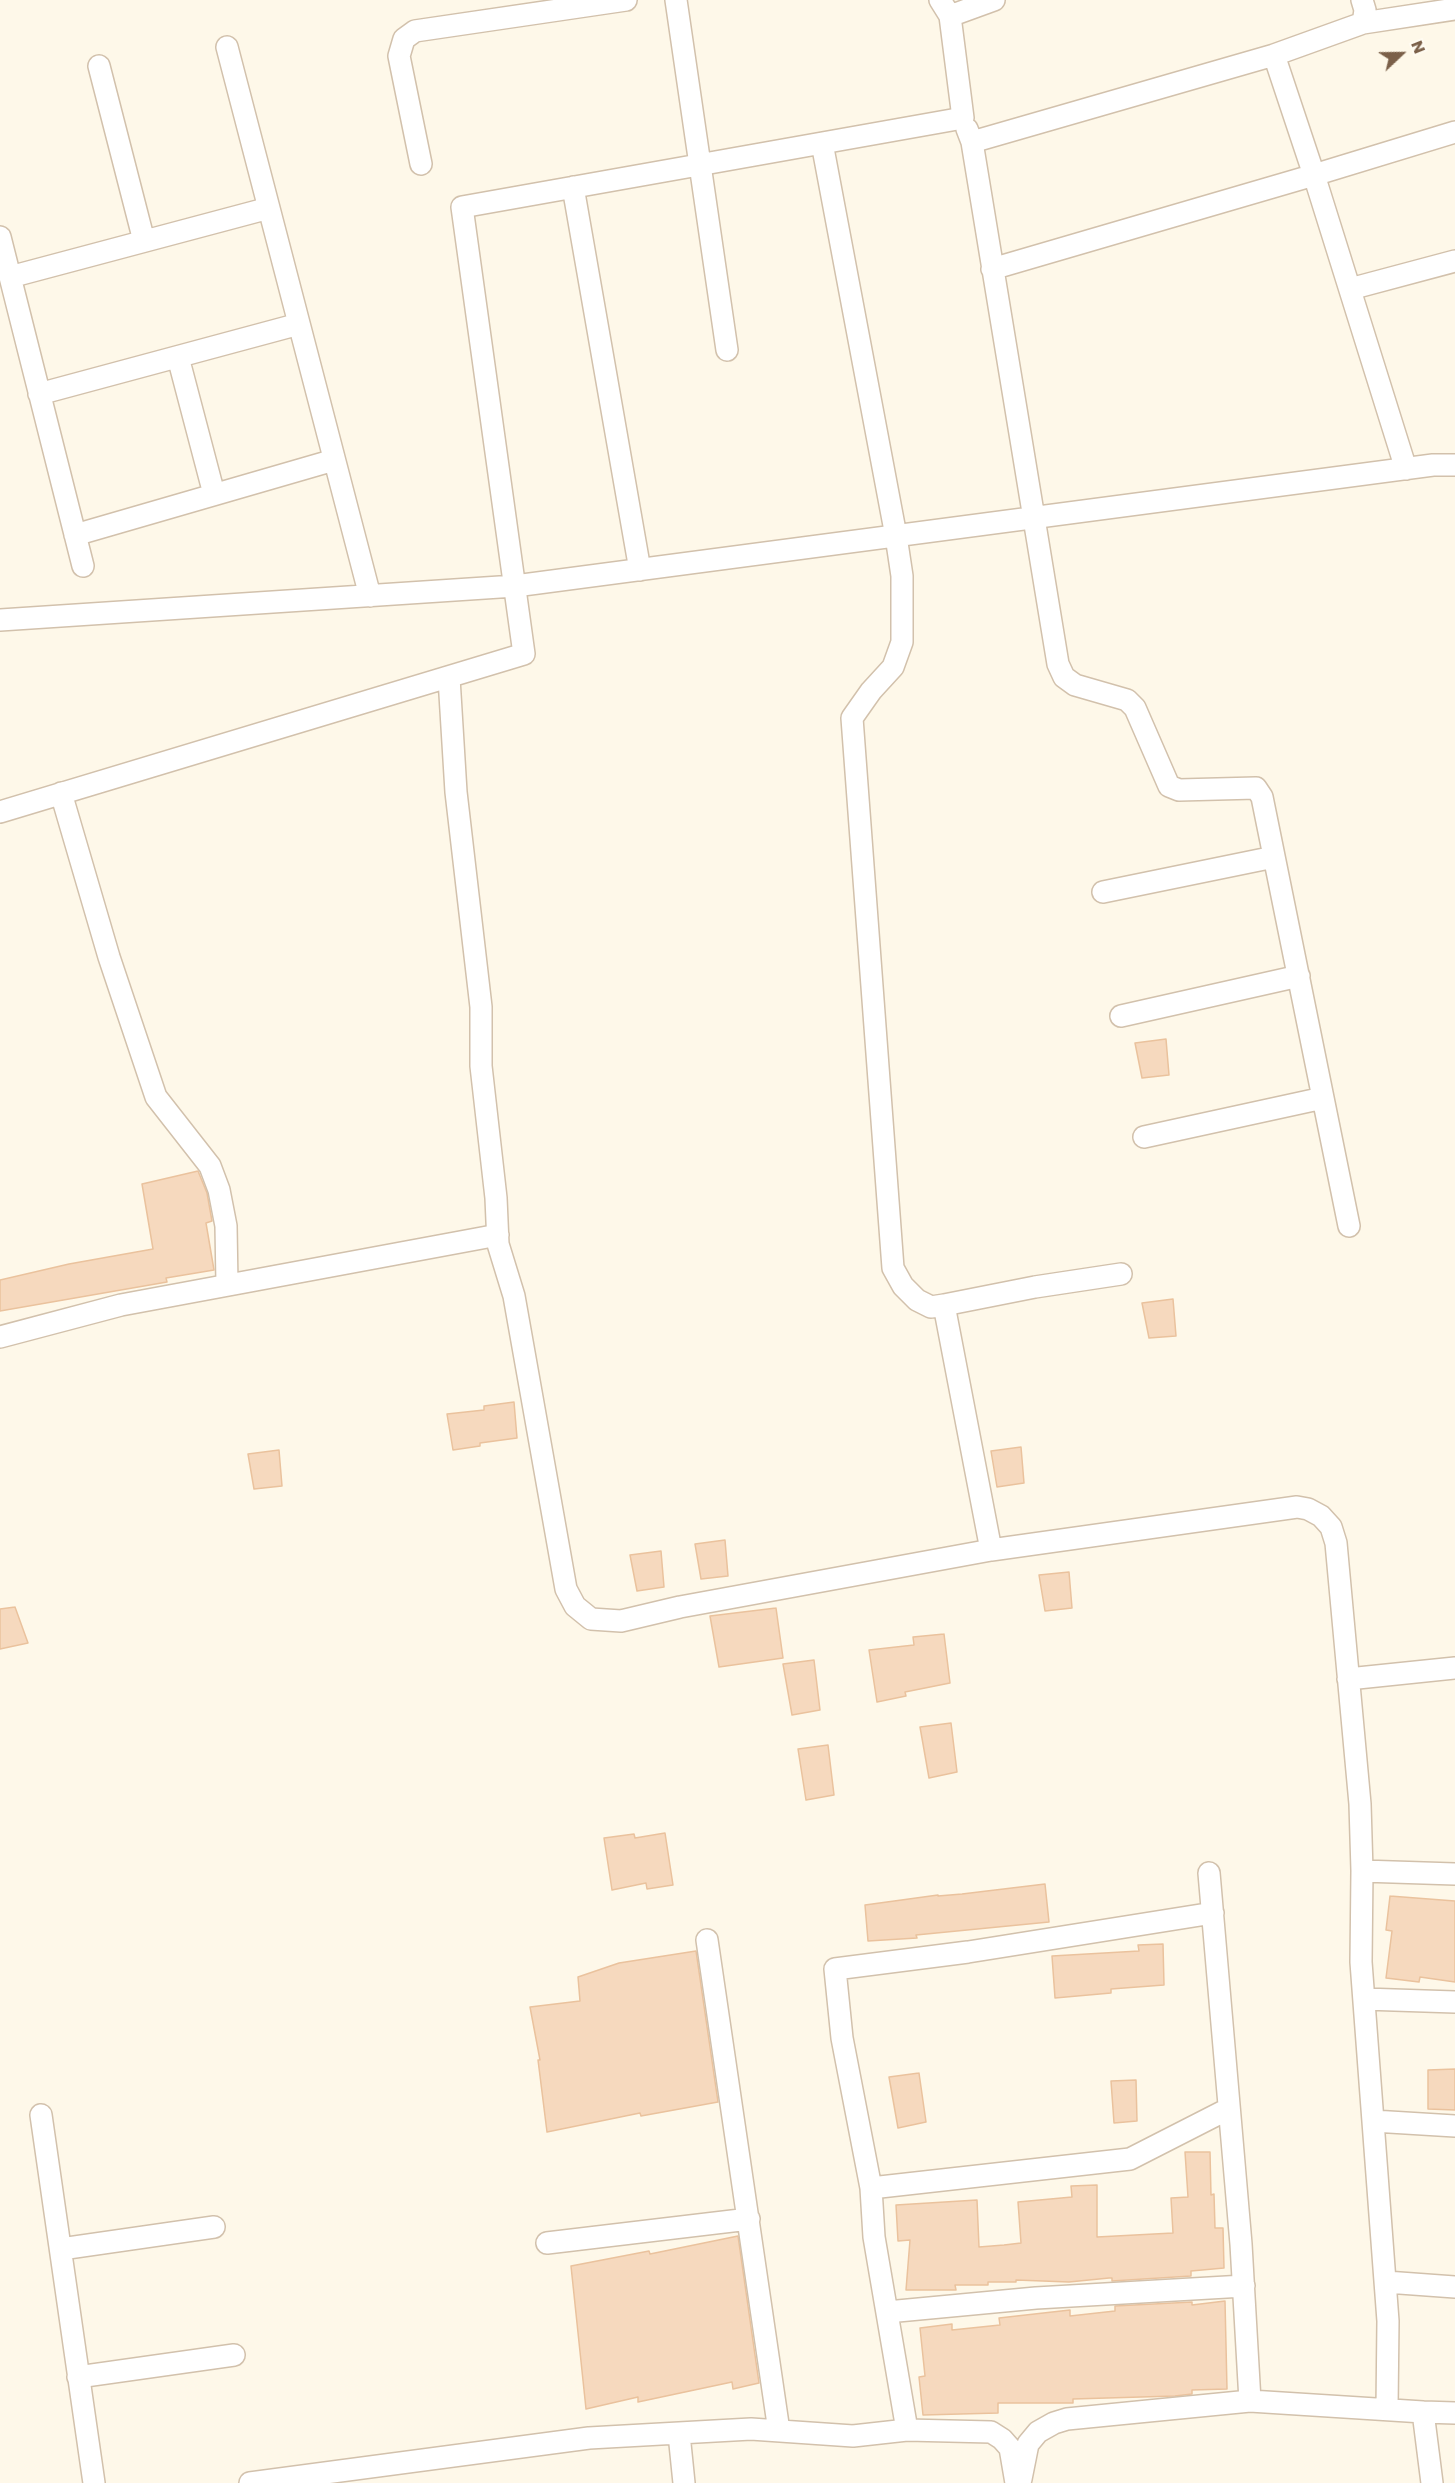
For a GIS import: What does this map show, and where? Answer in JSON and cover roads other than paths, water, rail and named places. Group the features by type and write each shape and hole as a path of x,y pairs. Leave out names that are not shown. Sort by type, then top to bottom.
{"street":[{"path":"421,164 399,56 404,39 415,30 626,0"},
{"path":"676,0 727,350"},
{"path":"994,0 945,8 963,118 972,142 1058,664 1064,677 1075,685 1127,700 1135,708 1169,786 1179,790 1256,788 1262,797 1349,1226"},
{"path":"1362,0 1365,10 1364,23"},
{"path":"972,142 1274,55 1364,23 1455,9"},
{"path":"227,47 370,596"},
{"path":"1274,55 1406,469"},
{"path":"99,66 144,242"},
{"path":"0,812 524,654 462,207 963,118"},
{"path":"992,269 1455,132"},
{"path":"822,143 902,576 902,642 893,667 871,691 852,718 893,1268 903,1286 917,1300 931,1307 1035,1287 1121,1274"},
{"path":"573,187 640,570"},
{"path":"10,277 269,208"},
{"path":"0,237 83,566"},
{"path":"1350,289 1455,261"},
{"path":"39,394 299,324"},
{"path":"178,357 214,494"},
{"path":"75,535 334,460"},
{"path":"0,620 515,586 1406,469 1455,465"},
{"path":"449,678 456,792 481,1007 481,1066 498,1244 514,1296 566,1589 575,1606 591,1619 621,1621 680,1607 991,1550 1297,1507 1308,1509 1321,1516 1330,1527 1336,1543 1360,1804 1361,1962 1386,2282 1387,2408"},
{"path":"61,794 109,957 156,1097 210,1166 219,1190 226,1226 227,1284"},
{"path":"1103,892 1274,857"},
{"path":"1120,1016 1299,976"},
{"path":"1144,1137 1323,1098"},
{"path":"0,1337 121,1305 498,1235"},
{"path":"944,1305 991,1550"},
{"path":"1347,1679 1455,1668"},
{"path":"1362,1870 1455,1874"},
{"path":"1209,1873 1228,2075 1228,2109 1244,2286 1250,2401"},
{"path":"907,2430 874,2236 870,2188 842,2038 835,1969 968,1952 1213,1913"},
{"path":"707,1940 779,2431"},
{"path":"1364,2000 1455,2002"},
{"path":"870,2188 1130,2159 1228,2109"},
{"path":"41,2115 94,2483"},
{"path":"1373,2121 1455,2126"},
{"path":"547,2243 749,2219"},
{"path":"61,2249 214,2227"},
{"path":"1386,2282 1455,2287"},
{"path":"887,2312 1036,2298 1244,2286"},
{"path":"78,2377 234,2355"},
{"path":"1018,2483 1028,2444 1038,2432 1067,2419 1250,2401 1455,2413"},
{"path":"1423,2412 1432,2483"},
{"path":"250,2483 589,2438 751,2429 853,2436 907,2430 991,2432 1010,2448 1018,2483"},
{"path":"679,2434 684,2483"}]}
